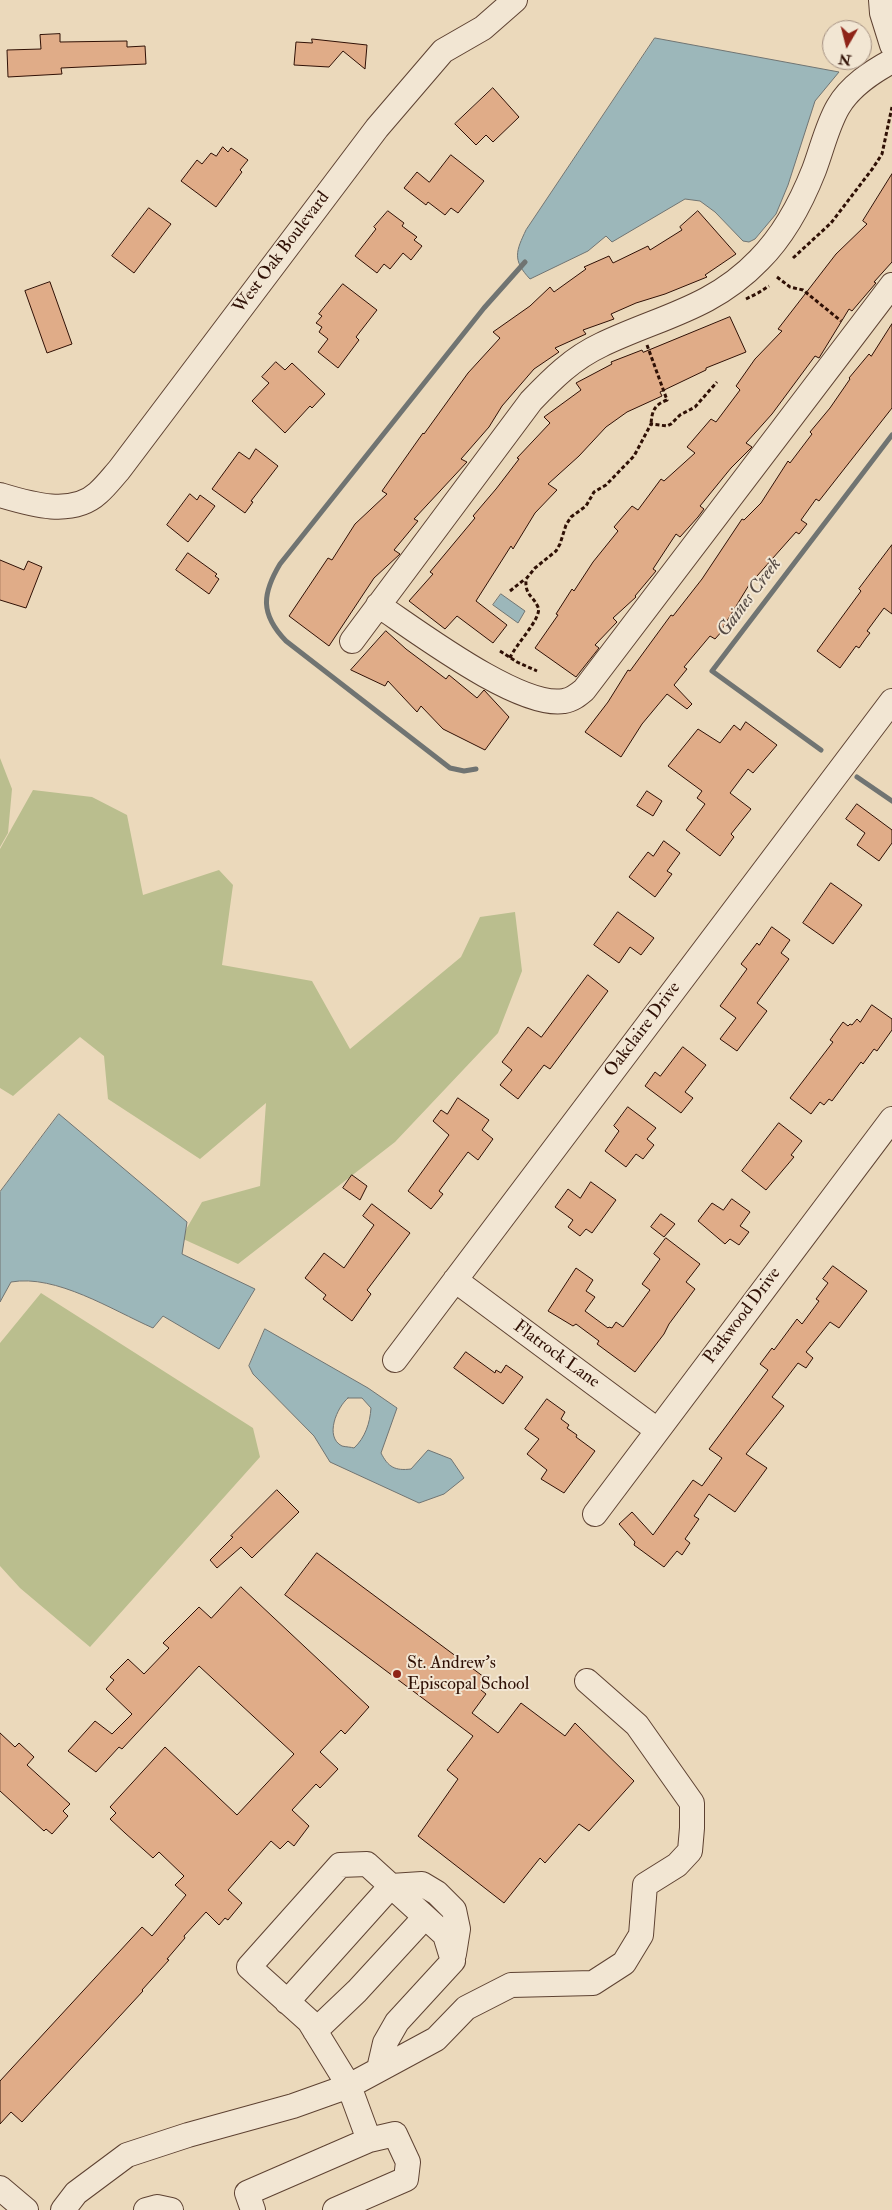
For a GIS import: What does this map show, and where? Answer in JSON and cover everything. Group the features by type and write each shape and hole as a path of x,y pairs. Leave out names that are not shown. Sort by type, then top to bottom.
{"street":[{"name":"West Oak Boulevard","path":"0,495 24,502 58,507 79,504 97,494 119,470 377,128 443,51 483,28 515,0"},
{"path":"864,0 865,7 869,12 883,10 892,44"},
{"path":"352,640 531,401 549,382 572,361 586,353 708,301 738,280 760,260 780,236 798,206 839,105 866,77 892,61"},
{"path":"378,605 512,690 551,701 564,701 575,697 584,690 892,285"},
{"name":"Oakclaire Drive","path":"395,1360 892,701"},
{"name":"Parkwood Drive","path":"595,1514 892,1119"},
{"name":"Flatrock Lane","path":"455,1280 657,1430"},
{"path":"62,2210 76,2193 127,2155 188,2135 293,2106 349,2086 436,2039 466,2008 511,1985 593,1983 624,1963 641,1935 645,1885 677,1865 690,1851 692,1803 638,1725 587,1681"},
{"path":"369,2140 349,2086 309,2021 249,1967 340,1865 367,1864 445,1935 453,1961"},
{"path":"287,2002 391,1886 422,1884 437,1892 454,1910 458,1929 453,1961 397,2022 385,2043 379,2069"},
{"path":"315,2031 357,1991 425,1917"},
{"path":"253,2210 247,2193 369,2140 395,2134 408,2162 406,2179 334,2210"},
{"path":"0,2188 26,2210"},
{"path":"146,2210 156,2207 171,2210"}],"path":[{"path":"793,258 831,224 873,168 882,154 892,107"},
{"path":"777,277 790,287 803,290 856,334"},
{"path":"510,591 526,579 535,568 556,550 571,517 586,506 594,492 606,485 634,456 651,424 654,409 657,404 667,400 641,328"},
{"path":"651,424 666,426 671,424 680,415 695,407 718,382"},
{"path":"510,658 519,641 536,621 539,612 538,607 528,595 526,579"},
{"path":"500,651 537,671"}],"green space":[{"path":"0,758 12,789 8,833 0,847"},
{"path":"33,790 92,797 127,815 143,895 219,870 233,885 222,965 312,981 350,1049 461,957 480,917 515,912 522,971 498,1033 395,1142 238,1264 181,1238 202,1202 260,1186 266,1103 200,1159 108,1099 104,1056 80,1037 13,1096 0,1088 0,849"},
{"path":"41,1293 253,1428 260,1457 90,1647 20,1588 0,1566 0,1343"}],"water":[{"path":"655,38 839,72 815,101 788,185 776,214 755,239 749,242 743,241 715,212 700,201 685,199 612,242 606,236 588,251 530,279 518,261 518,250 526,230"},
{"path":"501,594 525,611 518,623 493,605"},
{"path":"59,1114 187,1222 182,1254 255,1289 219,1349 163,1316 153,1328 83,1295 46,1283 11,1282 0,1302 0,1192"},
{"path":"265,1329 368,1388 397,1408 381,1453 389,1465 396,1469 411,1469 428,1450 451,1459 464,1478 444,1494 419,1503 330,1462 314,1436 253,1374 249,1366","holes":["348,1398 362,1398 371,1408 366,1430 354,1448 342,1446 334,1436 334,1422 340,1408"]}],"building":[{"path":"60,34 60,42 127,41 127,47 145,46 146,64 61,68 62,74 8,77 7,50 41,49 40,35"},
{"path":"312,39 367,45 365,69 343,51 329,67 294,65 296,42 312,43"},
{"path":"493,88 519,117 493,142 486,135 476,145 455,124"},
{"path":"223,147 228,152 231,148 248,160 240,170 242,172 216,207 181,181 197,160 202,164 211,153 216,156"},
{"path":"451,155 484,181 458,213 451,208 445,215 428,202 426,205 404,188 417,172 429,182"},
{"path":"892,174 892,262 852,311 849,309 819,358 815,356 772,414 746,443 752,447 731,468 700,506 704,509 698,517 680,537 676,534 653,569 656,571 636,597 613,618 617,622 595,645 599,648 576,677 535,648 558,615 556,614 572,589 574,591 593,562 618,531 614,527 632,506 638,510 661,479 664,481 695,453 687,447 711,419 716,422 740,390 736,386 755,359 782,331 778,329 836,254 867,224 863,221"},
{"path":"149,208 171,224 134,273 112,256"},
{"path":"388,211 404,223 402,226 417,237 414,240 422,246 411,260 403,253 390,269 384,264 377,273 355,256 376,229 374,227"},
{"path":"698,211 736,254 705,275 707,277 611,314 614,319 583,330 586,334 555,348 559,352 534,369 502,406 489,427 461,459 467,462 414,519 418,521 394,550 400,554 374,578 329,646 289,616 328,558 332,560 355,524 387,494 382,491 468,373 500,338 493,332 530,306 550,287 554,292 586,269 584,267 609,256 613,263 648,246 650,250 682,230 680,227"},
{"path":"50,282 72,344 47,353 25,291"},
{"path":"343,284 377,310 356,337 359,340 338,368 318,352 328,339 319,332 322,327 316,323 322,316 319,314"},
{"path":"730,317 746,352 706,368 706,370 660,392 662,396 627,412 606,427 579,456 548,484 557,490 535,513 513,549 511,546 476,601 507,625 493,643 457,616 445,629 409,601 433,574 430,572 475,518 473,516 519,459 517,458 550,423 544,417 581,390 576,383 612,364 611,362 642,350 643,352"},
{"path":"892,324 892,408 819,501 816,499 801,520 807,524 799,534 796,532 749,585 723,630 715,639 710,636 684,667 687,669 674,685 692,704 687,709 667,694 642,724 621,757 585,732 608,702 628,670 630,671 671,615 673,616 702,579 742,519 744,520 761,503 788,461 790,463 812,434 810,432 830,408 849,378 869,354 871,356"},
{"path":"276,362 285,370 292,363 325,394 312,408 310,406 285,433 252,401 269,383 262,377"},
{"path":"256,449 278,466 251,501 253,502 245,513 212,489 239,452 249,459"},
{"path":"190,494 197,500 200,495 215,506 188,542 167,525"},
{"path":"892,545 892,614 884,608 867,631 870,633 859,648 856,646 840,668 817,651 861,591 859,589"},
{"path":"188,553 217,574 215,576 219,579 209,594 176,570"},
{"path":"0,560 24,570 28,561 42,567 26,608 0,600"},
{"path":"386,631 406,649 446,679 449,675 477,698 484,690 509,717 485,750 443,729 421,706 417,712 388,681 385,686 351,670"},
{"path":"746,722 777,745 753,773 748,769 730,793 751,809 731,834 734,837 720,856 686,830 705,804 697,798 702,791 668,766 698,729 720,743 734,725 740,730"},
{"path":"647,791 662,801 653,816 637,806"},
{"path":"857,804 892,830 892,843 879,861 857,845 865,833 846,819"},
{"path":"664,841 680,853 667,871 672,874 655,897 629,877 648,852 653,856"},
{"path":"831,883 862,905 833,944 803,923"},
{"path":"618,912 654,938 641,955 630,947 619,963 594,945"},
{"path":"772,927 790,940 781,953 789,959 757,1003 767,1011 737,1051 720,1039 736,1018 720,1006 747,969 741,964 757,943 759,945"},
{"path":"588,975 608,991 550,1069 544,1065 518,1099 500,1085 512,1070 502,1062 528,1027 541,1037"},
{"path":"872,1005 892,1019 892,1030 877,1051 874,1049 863,1064 861,1062 832,1101 829,1099 824,1105 820,1102 811,1114 790,1098 833,1042 830,1040 843,1022 848,1026 852,1025 857,1019 860,1022"},
{"path":"683,1047 706,1065 685,1092 693,1098 681,1113 645,1086 655,1072 660,1076"},
{"path":"458,1098 489,1120 482,1130 493,1139 478,1160 468,1152 439,1191 443,1194 431,1209 408,1191 449,1135 433,1121 441,1110 447,1114"},
{"path":"628,1107 656,1128 647,1139 654,1145 643,1159 636,1154 626,1167 605,1151 619,1131 614,1126"},
{"path":"779,1123 802,1141 791,1155 794,1157 766,1190 742,1171"},
{"path":"352,1175 367,1186 360,1200 343,1188"},
{"path":"591,1182 616,1200 592,1233 586,1229 580,1236 568,1227 573,1220 555,1207 568,1189 580,1198"},
{"path":"732,1199 750,1212 740,1226 749,1232 739,1245 730,1239 725,1244 698,1221 712,1203 723,1210"},
{"path":"372,1204 410,1233 367,1290 371,1294 352,1321 323,1299 326,1295 305,1278 324,1253 344,1268 374,1225 363,1216"},
{"path":"661,1214 675,1224 664,1237 651,1227"},
{"path":"666,1238 700,1264 686,1282 695,1289 635,1372 597,1344 599,1341 576,1324 573,1326 548,1311 576,1268 593,1280 586,1291 595,1297 585,1311 608,1328 612,1328 616,1322 623,1327 650,1290 642,1284 660,1259 654,1254"},
{"path":"833,1266 867,1291 839,1328 830,1322 806,1352 813,1358 806,1368 798,1363 772,1397 784,1406 746,1454 767,1468 735,1512 709,1494 694,1516 699,1519 685,1539 690,1543 682,1555 677,1551 664,1567 634,1545 635,1542 619,1524 632,1512 653,1535 693,1480 702,1486 722,1458 709,1449 768,1370 760,1364 772,1348 774,1350 797,1319 802,1324 819,1301 816,1299 828,1283 823,1279"},
{"path":"466,1352 495,1373 496,1370 501,1373 506,1365 523,1377 503,1404 454,1368"},
{"path":"547,1399 565,1412 561,1419 569,1425 567,1428 595,1451 564,1493 541,1479 547,1470 527,1454 539,1439 525,1429"},
{"path":"277,1490 299,1512 252,1558 241,1547 217,1568 210,1560"},
{"path":"317,1553 488,1680 481,1690 486,1694 472,1713 498,1733 521,1703 565,1736 575,1723 634,1781 589,1831 579,1824 545,1863 540,1858 504,1903 418,1836 458,1779 447,1770 473,1736 285,1595"},
{"path":"241,1587 369,1707 345,1734 341,1730 320,1752 338,1769 320,1788 316,1784 292,1810 309,1826 294,1846 288,1841 280,1849 271,1841 228,1890 242,1903 228,1920 225,1918 219,1925 206,1912 184,1936 185,1938 167,1959 169,1960 143,1991 22,2122 11,2112 0,2124 0,2081 142,1927 152,1936 186,1895 175,1885 184,1876 159,1852 153,1858 125,1833 110,1819 116,1813 110,1807 165,1747 237,1815 294,1754 199,1666 122,1749 119,1747 96,1772 68,1751 95,1721 112,1734 132,1714 106,1689 114,1680 110,1677 128,1659 144,1674 169,1648 163,1643 199,1607 211,1618"},
{"path":"0,1733 15,1747 19,1743 34,1757 27,1765 70,1804 63,1811 68,1816 52,1834 46,1829 44,1831 0,1791"}],"waterway":[{"path":"476,769 464,771 450,768 286,641 272,622 266,604 270,585 280,564 484,308 525,262"},
{"name":"Gaines Creek","path":"821,750 712,671 892,435"},
{"name":"Gaines Creek","path":"857,777 892,801"}],"place":[{"name":"St. Andrew's Episcopal School","path":"397,1674"}]}
